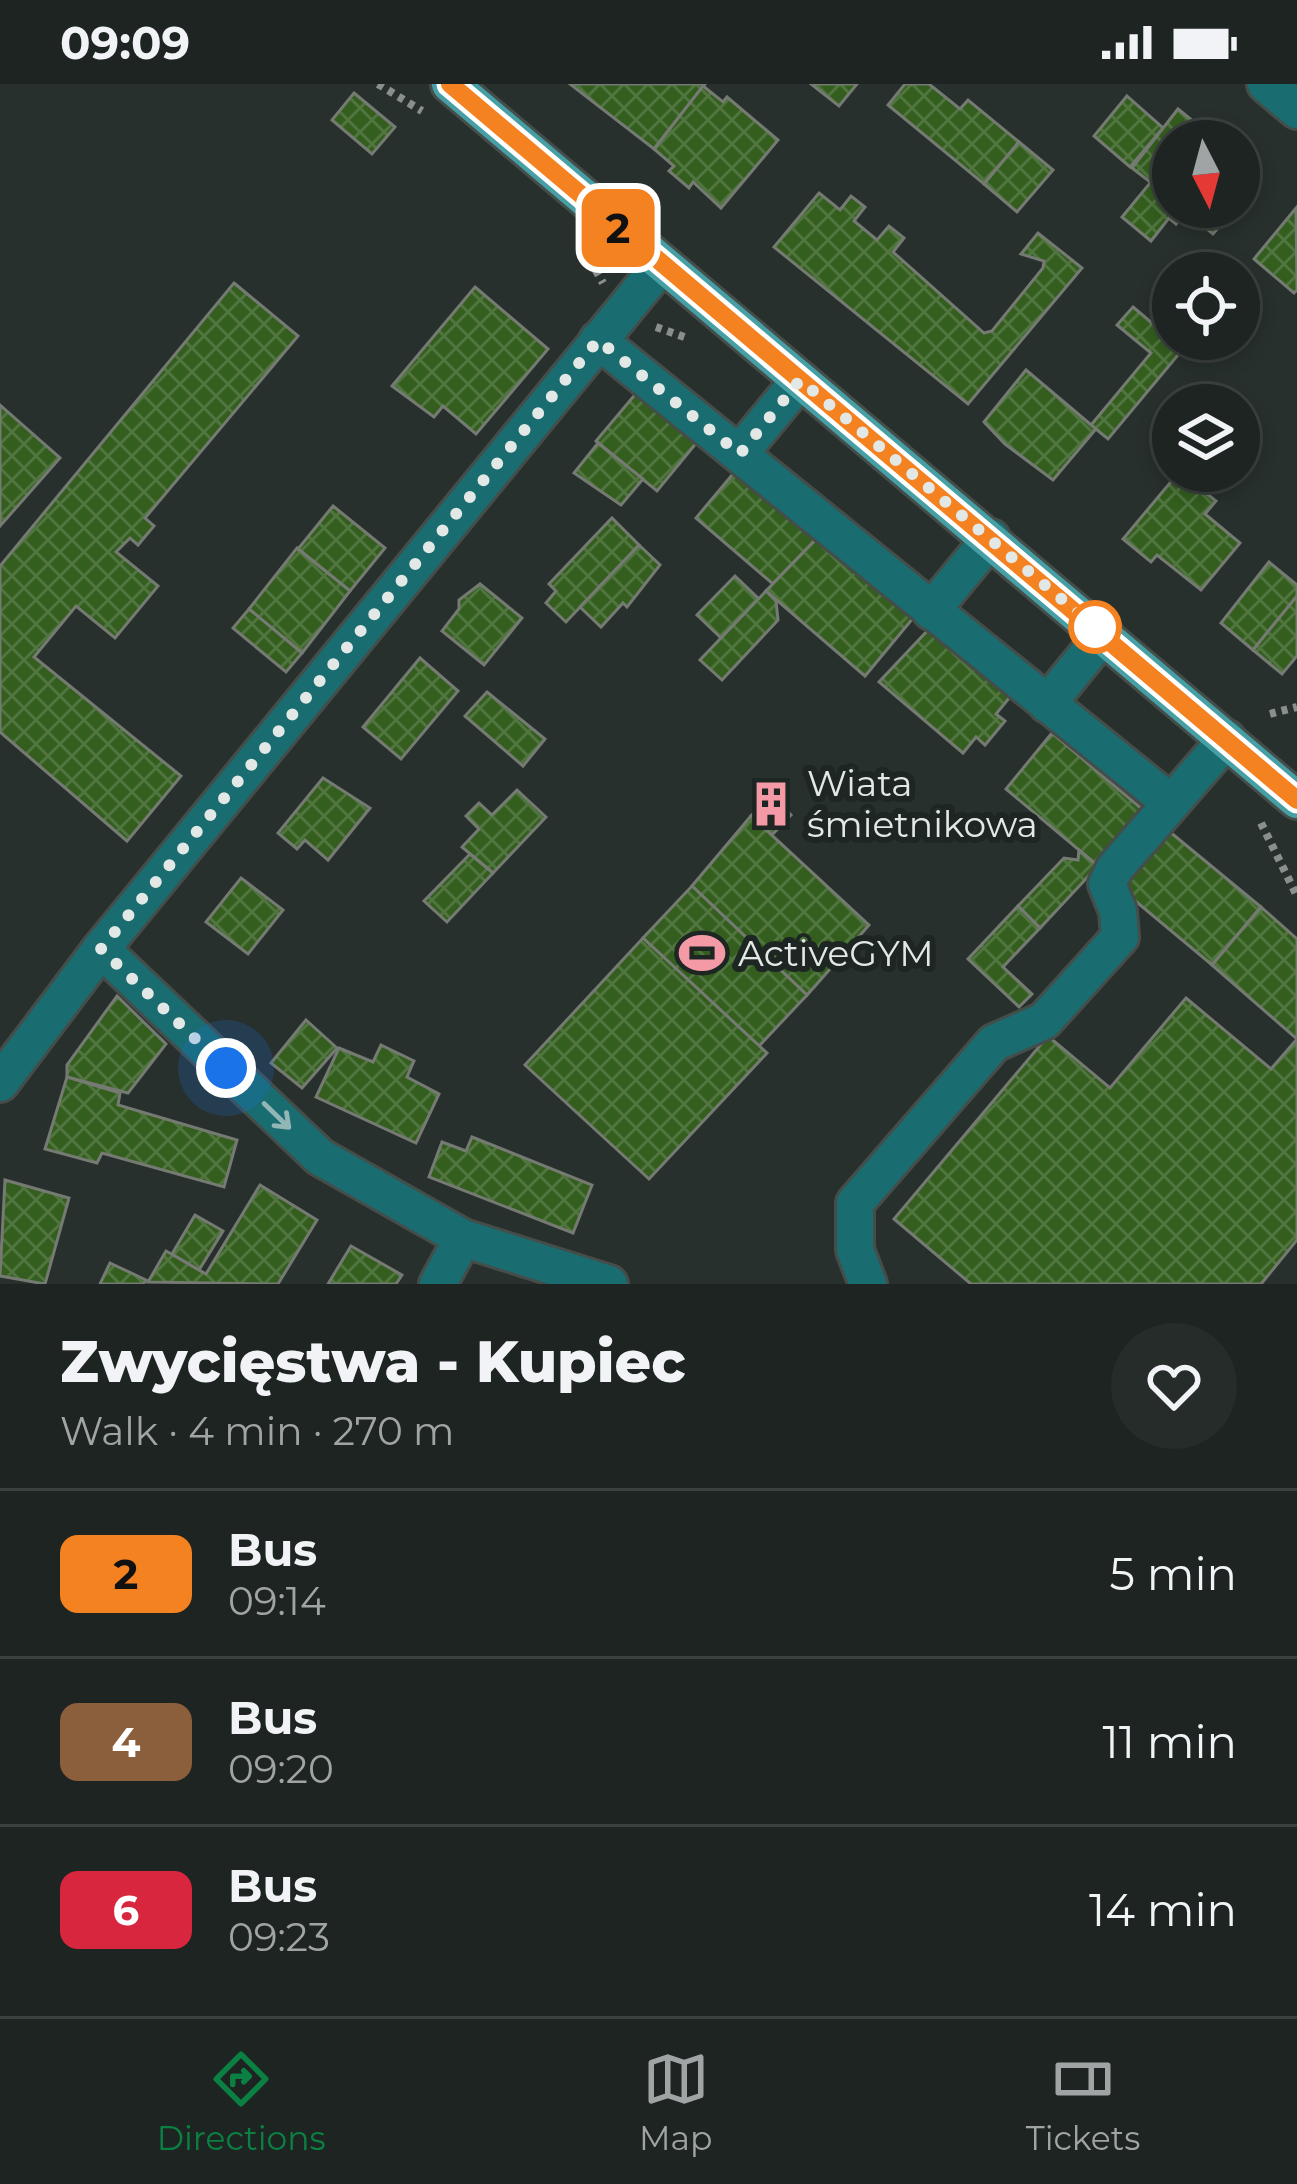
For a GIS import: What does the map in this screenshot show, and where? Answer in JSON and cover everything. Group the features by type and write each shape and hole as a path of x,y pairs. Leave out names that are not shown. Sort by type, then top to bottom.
{"main road":[{"path":"450,84 1297,800"}],"street":[{"path":"1266,84 1297,110"},
{"path":"0,1084 101,949 598,340 641,316 661,265"},
{"path":"598,340 1171,803"},
{"path":"740,454 800,380"},
{"path":"931,611 991,538"},
{"path":"1047,704 1105,634"},
{"path":"868,1284 856,1250 855,1203 994,1043 1044,1022 1120,937 1118,910 1107,884 1227,739"},
{"path":"101,949 320,1157 463,1238 609,1284"},
{"path":"438,1284 463,1238"}],"path":[{"path":"378,84 435,121"},
{"path":"574,240 602,282 641,316"},
{"path":"1270,714 1297,707"},
{"path":"1276,854 1297,896"}],"building":[{"path":"570,84 705,84 654,149"},
{"path":"811,84 857,84 839,106"},
{"path":"905,84 929,84 960,109 968,100 1019,142 984,184 888,105"},
{"path":"703,86 723,102 727,97 778,140 721,208 693,182 689,188 669,171 674,166 654,149"},
{"path":"354,93 395,127 372,154 332,120"},
{"path":"1127,96 1154,120 1152,141 1130,167 1094,136"},
{"path":"1178,109 1192,120 1169,120"},
{"path":"1019,142 1053,170 1017,212 984,184"},
{"path":"1152,142 1152,180 1132,168"},
{"path":"1152,185 1152,228 1161,228 1151,241 1122,217"},
{"path":"819,193 840,210 851,196 865,207 854,221 877,240 889,226 904,238 893,252 984,333 992,331 1043,268 1044,261 1021,254 1038,233 1082,268 968,404 774,247"},
{"path":"1296,208 1294,293 1260,264 1260,252"},
{"path":"234,283 298,336 145,518 154,526 138,545 130,538 116,552 158,586 115,638 76,606 34,657 181,776 127,841 0,732 0,566"},
{"path":"475,287 548,349 476,434 443,406 434,417 392,386"},
{"path":"1133,307 1152,323 1152,360 1174,360 1108,439 1091,425 1151,353 1117,325"},
{"path":"1026,370 1096,429 1053,480 984,422"},
{"path":"638,391 698,441 657,491 596,441"},
{"path":"0,405 60,458 0,526"},
{"path":"598,443 643,479 621,505 574,473"},
{"path":"737,469 818,537 773,584 696,518"},
{"path":"1162,492 1209,492 1216,501 1205,514 1240,543 1201,590 1157,555 1151,562 1123,539"},
{"path":"333,506 385,548 350,591 298,549"},
{"path":"612,518 639,545 566,622 546,603 556,591 549,584"},
{"path":"818,537 914,617 865,676 766,591"},
{"path":"639,545 660,565 627,607 623,603 601,627 580,607"},
{"path":"297,548 350,591 302,653 249,609"},
{"path":"1269,562 1297,585 1297,596 1253,650 1221,623"},
{"path":"735,576 759,599 721,638 697,615"},
{"path":"480,584 522,618 484,665 442,631 459,609 459,600"},
{"path":"766,591 776,601 778,620 722,680 700,660"},
{"path":"1297,596 1297,656 1282,674 1253,650"},
{"path":"249,609 302,653 286,672 233,628"},
{"path":"929,629 1010,697 996,714 1005,721 985,745 976,737 963,753 879,682"},
{"path":"420,658 458,691 401,759 363,727"},
{"path":"487,692 545,739 523,766 465,716"},
{"path":"1052,733 1148,814 1098,866 1006,789"},
{"path":"323,778 370,808 328,860 305,840 297,849 278,833"},
{"path":"517,790 546,817 493,873 462,847 479,829 466,816 479,803 492,815"},
{"name":"Wiata śmietnikowa","path":"771,794 791,815 772,835 751,816"},
{"path":"751,816 869,925 807,995 692,886"},
{"path":"1170,832 1261,907 1212,965 1121,889"},
{"path":"1079,850 1098,866 1040,928 1018,906 1064,858 1078,860"},
{"path":"470,854 493,873 447,922 424,901"},
{"path":"241,878 283,910 248,954 206,922"},
{"path":"692,886 807,995 759,1046 643,938"},
{"path":"1018,906 1040,928 1003,967 1032,994 1019,1007 968,959"},
{"path":"1261,907 1297,939 1297,1039 1212,965"},
{"path":"643,938 767,1053 649,1179 525,1065"},
{"path":"117,996 166,1044 128,1093 67,1077 67,1065"},
{"path":"1186,998 1271,1069 1297,1039 1297,1240 1261,1284 971,1284 894,1219 1048,1036 1110,1088"},
{"path":"306,1020 337,1048 302,1088 271,1063"},
{"path":"381,1045 414,1061 407,1077 439,1094 416,1143 316,1097 339,1048 373,1062"},
{"path":"67,1077 120,1093 118,1105 237,1140 224,1187 102,1153 97,1163 45,1149"},
{"path":"472,1137 592,1185 573,1233 429,1177 442,1142 466,1151"},
{"path":"5,1180 69,1198 45,1284 0,1276"},
{"path":"260,1185 317,1220 278,1284 148,1282 166,1251 206,1274"},
{"path":"195,1215 223,1231 199,1270 172,1254"},
{"path":"351,1246 402,1275 396,1284 328,1284"},
{"path":"110,1263 146,1280 143,1284 100,1284"}],"bus line":[{"name":"2","path":"450,84 1297,800"}],"place":[{"name":"Wiata śmietnikowa","path":"771,804"},
{"name":"ActiveGYM","path":"702,953"}],"route":[{"path":"226,1068 101,949 598,340 740,454 800,380 1095,627"}]}
